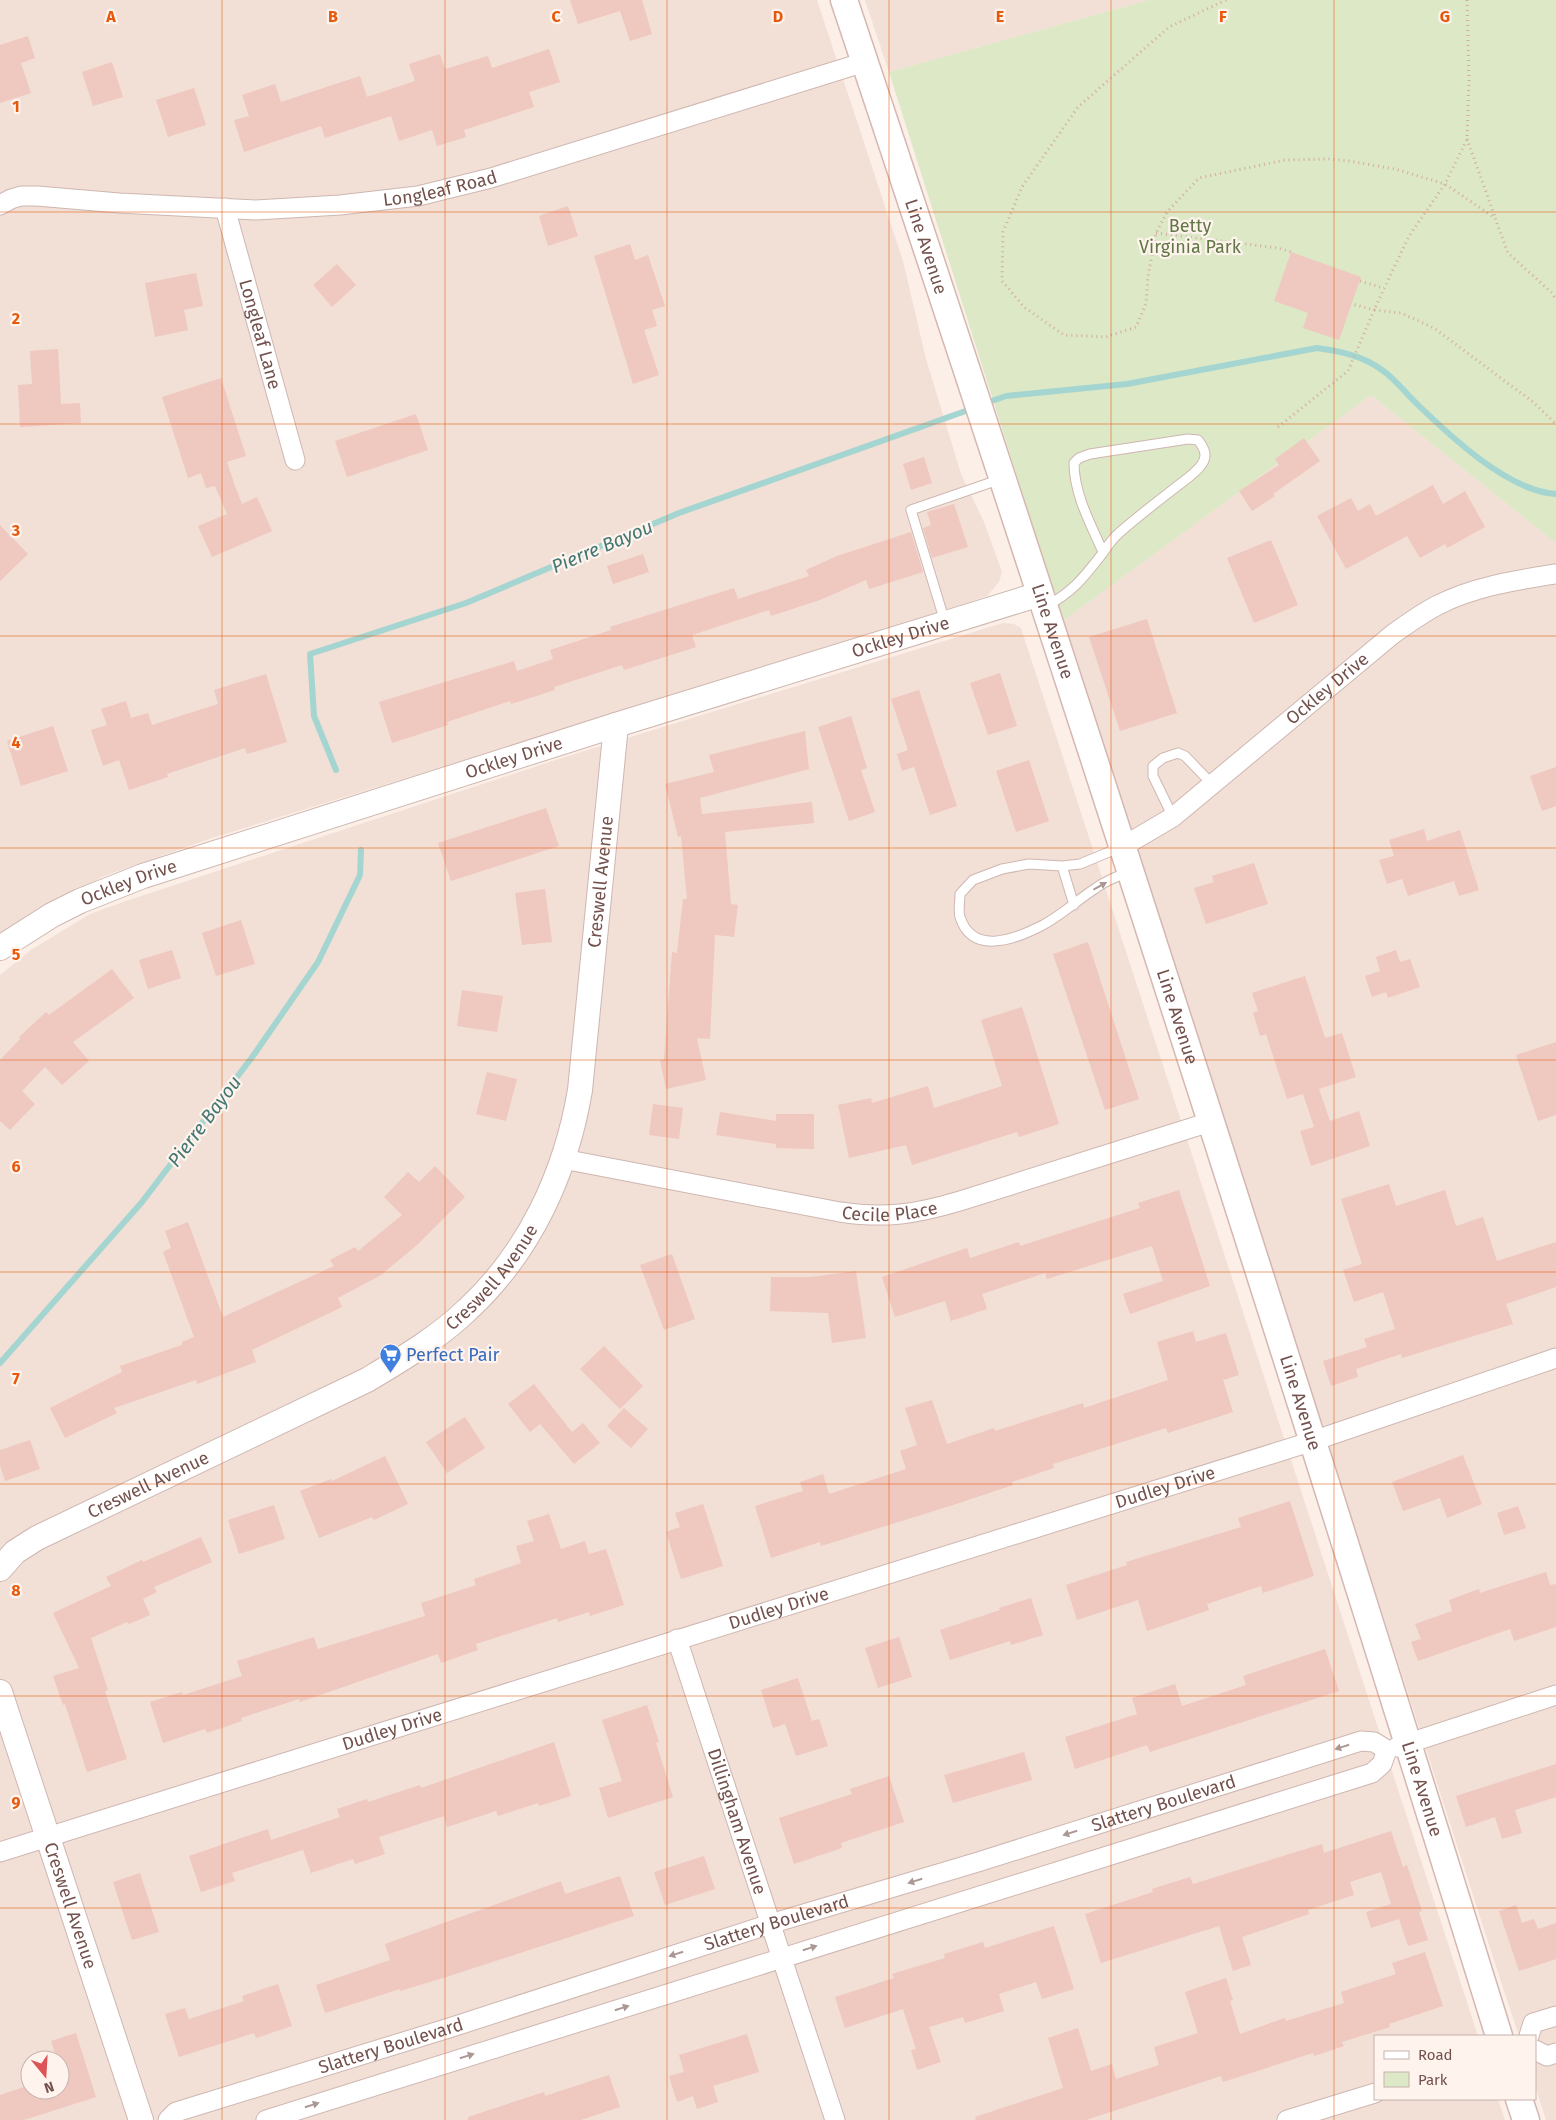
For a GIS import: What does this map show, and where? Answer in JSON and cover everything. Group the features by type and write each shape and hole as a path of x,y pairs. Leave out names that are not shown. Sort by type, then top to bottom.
{"main road":[{"name":"Line Avenue","path":"844,0 1042,600 1313,1440 1398,1747 1499,2035"},
{"path":"1519,2100 1526,2120"}],"street":[{"name":"Longleaf Road","path":"0,205 16,197 36,196 119,203 256,210 340,205 418,196 491,178 865,62"},
{"name":"Longleaf Lane","path":"225,208 295,460"},
{"name":"Ockley Drive","path":"1125,859 1394,634 1420,615 1438,605 1484,588 1512,581 1556,574"},
{"name":"Ockley Drive","path":"0,948 52,915 108,888 616,725 946,624 1042,600"},
{"name":"Creswell Avenue","path":"0,1569 14,1552 37,1538 367,1380 441,1332 493,1284 525,1240 551,1193 575,1116 580,1090 616,725"},
{"name":"Cecile Place","path":"563,1159 864,1216 904,1215 923,1212 960,1201 1210,1122"},
{"name":"Dudley Drive","path":"0,1852 1313,1440 1556,1358"},
{"name":"Dillingham Avenue","path":"677,1639 835,2120"},
{"name":"Creswell Avenue","path":"0,1692 141,2120"},
{"path":"1398,1747 1556,1695"},
{"name":"Slattery Boulevard","path":"168,2120 176,2112 449,2028 770,1924 978,1862 1361,1741 1398,1747"},
{"name":"Slattery Boulevard","path":"266,2120 1372,1773 1398,1747"},
{"path":"1528,2035 1533,2023 1556,2016"},
{"path":"1536,2050 1547,2056 1556,2052"},
{"path":"1288,2120 1374,2093"}],"lane":[{"path":"1042,600 1065,596 1079,582 1118,534 1188,478 1202,464 1206,455 1204,447 1198,440 1090,454 1079,458 1074,463 1077,485 1091,526 1103,552"},
{"path":"946,624 911,510 998,468"},
{"path":"1173,817 1153,776 1153,766 1162,758 1178,753 1185,756 1213,785"},
{"path":"1125,859 1097,887 1074,905 1039,927 1003,940 977,940 966,930 960,916 960,894 973,880 1002,869 1029,864 1062,866 1125,859"},
{"path":"1062,866 1074,905"}],"path":[{"path":"1226,0 1169,27 1078,107 1022,187 1003,232 1002,281 1024,307 1064,335 1106,337 1136,327 1146,304 1148,276 1156,233 1167,212 1199,178 1284,160 1349,161 1395,169 1445,184 1495,218"},
{"path":"1467,0 1469,79 1467,140 1508,253 1552,293 1556,300"},
{"path":"1278,427 1348,371 1359,350 1383,288 1409,236 1445,184 1467,140"},
{"path":"1156,233 1278,248 1291,252"},
{"path":"1360,281 1383,288"},
{"path":"1352,304 1374,310 1401,313 1434,328 1533,402 1556,424"}],"shaded area":[{"path":"0,0 817,0 903,261 926,359 961,474 984,522 1002,572 999,582 987,596 868,635 209,839 104,876 38,911 0,937"},
{"path":"865,0 1149,0 889,72"},
{"path":"1371,395 1556,543 1556,2120 1546,2120 1536,2088 1536,2035 1519,2035 1063,621"},
{"path":"1003,623 1014,624 1021,628 1478,2035 1374,2035 1374,2100 1498,2100 1505,2120 0,2120 0,975 31,950 90,914 565,757"}],"green space":[{"name":"Betty Virginia Park","path":"1149,0 1556,0 1556,543 1371,395 1063,621 889,72"}],"building":[{"path":"570,0 642,0 652,34 630,41 620,11 578,24"},
{"path":"28,36 35,58 21,63 31,93 0,103 0,45"},
{"path":"549,49 560,82 529,92 534,107 464,130 466,137 437,146 432,130 399,141 391,116 325,138 321,126 244,152 234,120 249,116 242,95 275,84 281,102 360,76 367,97 415,81 409,64 440,54 445,69 488,56 492,68"},
{"path":"112,62 123,97 93,106 82,72"},
{"path":"194,88 206,125 168,137 156,100"},
{"path":"568,206 578,236 548,246 539,216"},
{"path":"630,244 635,260 648,255 665,306 652,310 657,326 644,330 659,375 633,384 594,256"},
{"path":"1291,252 1361,277 1339,340 1303,328 1308,313 1274,301"},
{"path":"337,264 356,285 332,307 313,285"},
{"path":"196,273 203,306 184,310 188,330 155,337 145,283"},
{"path":"58,349 61,404 80,403 81,423 20,427 18,385 32,384 30,351"},
{"path":"221,378 246,456 227,462 235,486 242,504 257,497 272,531 212,557 198,526 227,514 215,486 206,488 201,473 188,478 162,397"},
{"path":"416,414 428,450 347,477 335,441"},
{"path":"1304,438 1320,461 1273,494 1275,496 1252,511 1239,491 1279,465 1275,459"},
{"path":"924,457 932,483 911,490 903,464"},
{"path":"1433,485 1443,504 1465,491 1485,527 1447,548 1445,544 1420,558 1407,536 1346,569 1317,516 1351,498 1358,511 1370,504 1376,516"},
{"path":"954,504 968,547 932,558 923,528 931,525 927,512"},
{"path":"0,525 28,554 0,581"},
{"path":"911,532 923,572 869,589 866,580 820,600 771,616 769,610 692,635 696,647 624,670 622,665 554,687 555,690 511,704 510,701 447,722 448,725 392,743 379,702 514,661 517,671 553,659 550,650 611,630 610,627 734,588 738,599 809,576 806,570 837,556"},
{"path":"1271,540 1298,605 1254,623 1227,558"},
{"path":"643,554 649,572 613,584 607,566"},
{"path":"1147,619 1177,713 1120,731 1089,637"},
{"path":"1000,673 1017,726 988,735 970,683"},
{"path":"266,674 287,742 247,754 245,748 167,774 168,777 129,790 119,760 103,766 91,730 107,725 101,709 126,701 131,718 148,713 152,725 218,704 214,690"},
{"path":"919,690 957,806 930,815 914,767 902,771 897,754 908,750 891,699"},
{"path":"851,716 867,768 861,770 875,812 849,821 818,727"},
{"path":"53,726 68,771 21,786 7,741"},
{"path":"805,731 809,769 700,798 702,814 812,802 814,823 725,832 731,904 738,905 734,937 715,935 710,1039 697,1038 706,1080 666,1089 660,1060 664,1060 672,952 677,953 683,899 687,899 681,836 678,837 665,784 714,772 709,755"},
{"path":"1029,760 1049,821 1016,832 996,771"},
{"path":"1556,767 1556,806 1542,811 1530,776"},
{"path":"546,808 559,846 451,881 438,843"},
{"path":"1424,829 1427,841 1460,830 1479,890 1459,896 1454,881 1408,896 1402,879 1387,884 1379,860 1394,856 1389,840"},
{"path":"1254,863 1268,904 1206,924 1194,888 1214,882 1212,876"},
{"path":"545,889 552,942 522,945 515,893"},
{"path":"241,920 255,964 216,976 202,933"},
{"path":"1088,942 1139,1099 1105,1110 1053,954"},
{"path":"172,950 181,978 148,989 139,960"},
{"path":"1396,950 1400,962 1410,959 1420,987 1388,998 1386,992 1372,997 1365,976 1380,971 1376,957"},
{"path":"112,969 134,998 73,1042 89,1061 62,1085 45,1067 22,1091 35,1104 10,1130 0,1121 0,1060 20,1039 19,1037 46,1012 49,1015"},
{"path":"1305,976 1325,1038 1342,1033 1356,1077 1319,1089 1330,1121 1359,1111 1370,1146 1311,1166 1300,1131 1314,1127 1303,1094 1287,1099 1266,1034 1260,1036 1253,1013 1258,1011 1252,993"},
{"path":"462,990 503,996 497,1032 457,1026"},
{"path":"1022,1007 1059,1124 1019,1137 1017,1132 912,1165 906,1145 849,1158 838,1105 871,1098 872,1103 928,1086 934,1108 1002,1086 981,1020"},
{"path":"1556,1042 1556,1115 1538,1121 1516,1055"},
{"path":"487,1072 517,1079 506,1121 476,1114"},
{"path":"653,1104 683,1108 679,1139 649,1135"},
{"path":"720,1112 776,1121 776,1114 814,1114 814,1149 776,1148 776,1144 716,1135"},
{"path":"435,1166 465,1197 417,1245 381,1275 338,1298 342,1307 252,1350 256,1362 197,1384 196,1380 114,1408 117,1413 65,1438 50,1408 122,1372 120,1366 182,1345 182,1342 194,1337 163,1252 171,1248 165,1231 188,1222 223,1317 334,1266 330,1260 355,1247 358,1251 402,1215 384,1197 408,1172 419,1182"},
{"path":"1389,1184 1396,1206 1445,1190 1456,1226 1483,1217 1497,1261 1556,1242 1556,1287 1506,1304 1513,1324 1402,1358 1401,1354 1356,1369 1358,1377 1331,1386 1323,1361 1367,1347 1364,1339 1395,1329 1383,1292 1354,1302 1343,1270 1362,1264 1341,1199"},
{"path":"1179,1190 1210,1286 1130,1314 1123,1294 1163,1281 1152,1246 1047,1279 1045,1273 982,1294 987,1309 951,1321 945,1301 895,1317 882,1277 967,1248 970,1258 1019,1242 1020,1246 1140,1208 1138,1203"},
{"path":"672,1254 695,1319 664,1330 640,1265"},
{"path":"856,1271 866,1338 832,1343 828,1313 770,1311 771,1277 811,1277"},
{"path":"1193,1331 1196,1342 1226,1333 1239,1375 1223,1380 1233,1412 1168,1433 1166,1428 1053,1464 1054,1468 1012,1482 1013,1485 950,1506 821,1546 820,1542 771,1558 755,1506 803,1491 800,1482 823,1474 829,1494 906,1469 900,1451 917,1445 905,1408 932,1400 947,1444 994,1428 995,1431 1083,1403 1084,1408 1168,1380 1157,1342"},
{"path":"604,1346 643,1386 620,1409 580,1369"},
{"path":"534,1384 572,1432 583,1423 600,1443 574,1464 540,1424 530,1432 508,1404"},
{"path":"624,1408 648,1429 631,1448 607,1426"},
{"path":"465,1417 485,1448 447,1473 426,1442"},
{"path":"30,1440 40,1469 5,1481 0,1465 0,1450"},
{"path":"1463,1455 1482,1504 1447,1518 1440,1498 1403,1511 1392,1482"},
{"path":"385,1456 408,1504 374,1520 372,1517 319,1538 300,1491 331,1479 332,1481"},
{"path":"1290,1501 1314,1576 1263,1593 1261,1586 1207,1604 1209,1610 1147,1631 1138,1600 1077,1620 1066,1585 1127,1565 1126,1562 1241,1527 1238,1518"},
{"path":"703,1504 723,1566 681,1579 666,1532 680,1527 675,1513"},
{"path":"274,1505 285,1539 239,1554 228,1520"},
{"path":"1518,1506 1526,1528 1504,1535 1497,1513"},
{"path":"549,1514 561,1549 585,1541 589,1554 606,1549 624,1605 590,1616 589,1612 558,1622 557,1618 476,1644 478,1650 441,1663 438,1654 300,1702 299,1699 241,1718 242,1721 207,1733 205,1729 163,1743 150,1702 182,1692 183,1695 242,1676 237,1661 314,1637 318,1649 425,1616 421,1603 476,1585 474,1579 521,1563 516,1546 534,1541 527,1521"},
{"path":"201,1537 212,1562 154,1587 157,1592 143,1599 150,1615 129,1624 127,1622 91,1638 108,1690 105,1691 127,1759 87,1772 65,1704 63,1705 53,1676 79,1668 53,1613 111,1586 106,1577 142,1560 143,1562"},
{"path":"1546,1572 1550,1585 1556,1584 1556,1627 1514,1641 1510,1629 1418,1661 1411,1642 1421,1639 1415,1624 1452,1611 1449,1600 1479,1589 1480,1593"},
{"path":"1031,1598 1043,1635 1011,1645 1010,1641 950,1660 940,1630"},
{"path":"899,1637 912,1677 878,1688 865,1648"},
{"path":"1325,1649 1339,1691 1150,1752 1147,1745 1075,1769 1065,1737 1137,1714 1132,1698 1175,1684 1182,1706 1246,1685 1243,1676"},
{"path":"798,1678 812,1721 819,1719 828,1746 796,1756 785,1724 773,1728 761,1690"},
{"path":"647,1705 659,1742 656,1743 673,1797 608,1818 599,1788 622,1781 602,1720"},
{"path":"554,1742 571,1796 539,1806 538,1803 498,1816 496,1811 447,1827 444,1816 379,1837 385,1854 355,1864 353,1859 311,1873 303,1850 232,1873 235,1881 201,1892 189,1856 268,1829 271,1840 340,1817 337,1809 367,1799 368,1802 420,1785 421,1788"},
{"path":"1024,1752 1032,1780 953,1803 944,1775"},
{"path":"1556,1764 1556,1797 1515,1810 1522,1833 1502,1839 1495,1817 1466,1827 1456,1796"},
{"path":"889,1776 904,1822 841,1843 842,1848 794,1864 779,1818 852,1794 850,1789"},
{"path":"1391,1831 1403,1867 1407,1865 1422,1911 1419,1912 1428,1940 1408,1946 1399,1919 1371,1928 1366,1912 1391,1904 1381,1872 1350,1882 1354,1895 1308,1910 1309,1914 1242,1937 1251,1965 1233,1971 1219,1926 1101,1963 1085,1914 1153,1892 1152,1889 1190,1877 1193,1884 1322,1844 1324,1853"},
{"path":"704,1856 715,1889 665,1905 654,1872"},
{"path":"140,1873 159,1932 132,1940 113,1882"},
{"path":"620,1876 634,1916 443,1978 400,1991 400,1989 325,2013 316,1985 390,1960 385,1944 561,1881 565,1894"},
{"path":"1516,1905 1522,1923 1534,1919 1538,1929 1556,1923 1556,1959 1519,1971 1499,1911"},
{"path":"1054,1926 1074,1989 1042,1999 1036,1982 999,1994 1004,2011 965,2023 963,2017 929,2027 941,2062 917,2070 911,2050 916,2049 903,2009 845,2028 835,1997 894,1978 892,1974 945,1958 944,1954 983,1942 985,1948"},
{"path":"1425,1952 1443,2006 1389,2024 1390,2027 1342,2042 1344,2046 1314,2056 1313,2053 1223,2082 1221,2076 1086,2120 976,2120 975,2117 1063,2088 1048,2038 1078,2028 1091,2071 1112,2064 1116,2079 1159,2065 1154,2047 1198,2033 1185,1992 1226,1978 1233,2000 1230,2001 1240,2034 1285,2018 1286,2021 1344,2003 1341,1992 1396,1974 1392,1963"},
{"path":"278,1984 292,2026 256,2038 254,2033 179,2057 165,2014 185,2008 189,2019 244,2001 242,1996"},
{"path":"76,2033 96,2097 24,2120 0,2120 0,2095 20,2088 20,2100 70,2100 70,2050 54,2050 51,2041"},
{"path":"747,2034 759,2072 713,2086 718,2102 697,2109 693,2096 677,2102 669,2076 684,2072 679,2055"},
{"path":"609,2075 620,2107 581,2120 468,2120 468,2117 544,2092 545,2096"}],"waterway":[{"path":"983,404 1006,396 1127,384 1317,348 1326,349 1351,355 1375,365 1391,377 1444,429 1480,459 1518,483 1556,494"},
{"name":"Pierre Bayou","path":"336,770 314,716 310,654 466,603 679,513 974,408"},
{"name":"Pierre Bayou","path":"0,1363 142,1202 253,1056 318,962 360,875 361,850"}],"place":[{"name":"Perfect Pair","path":"390,1374"}]}
